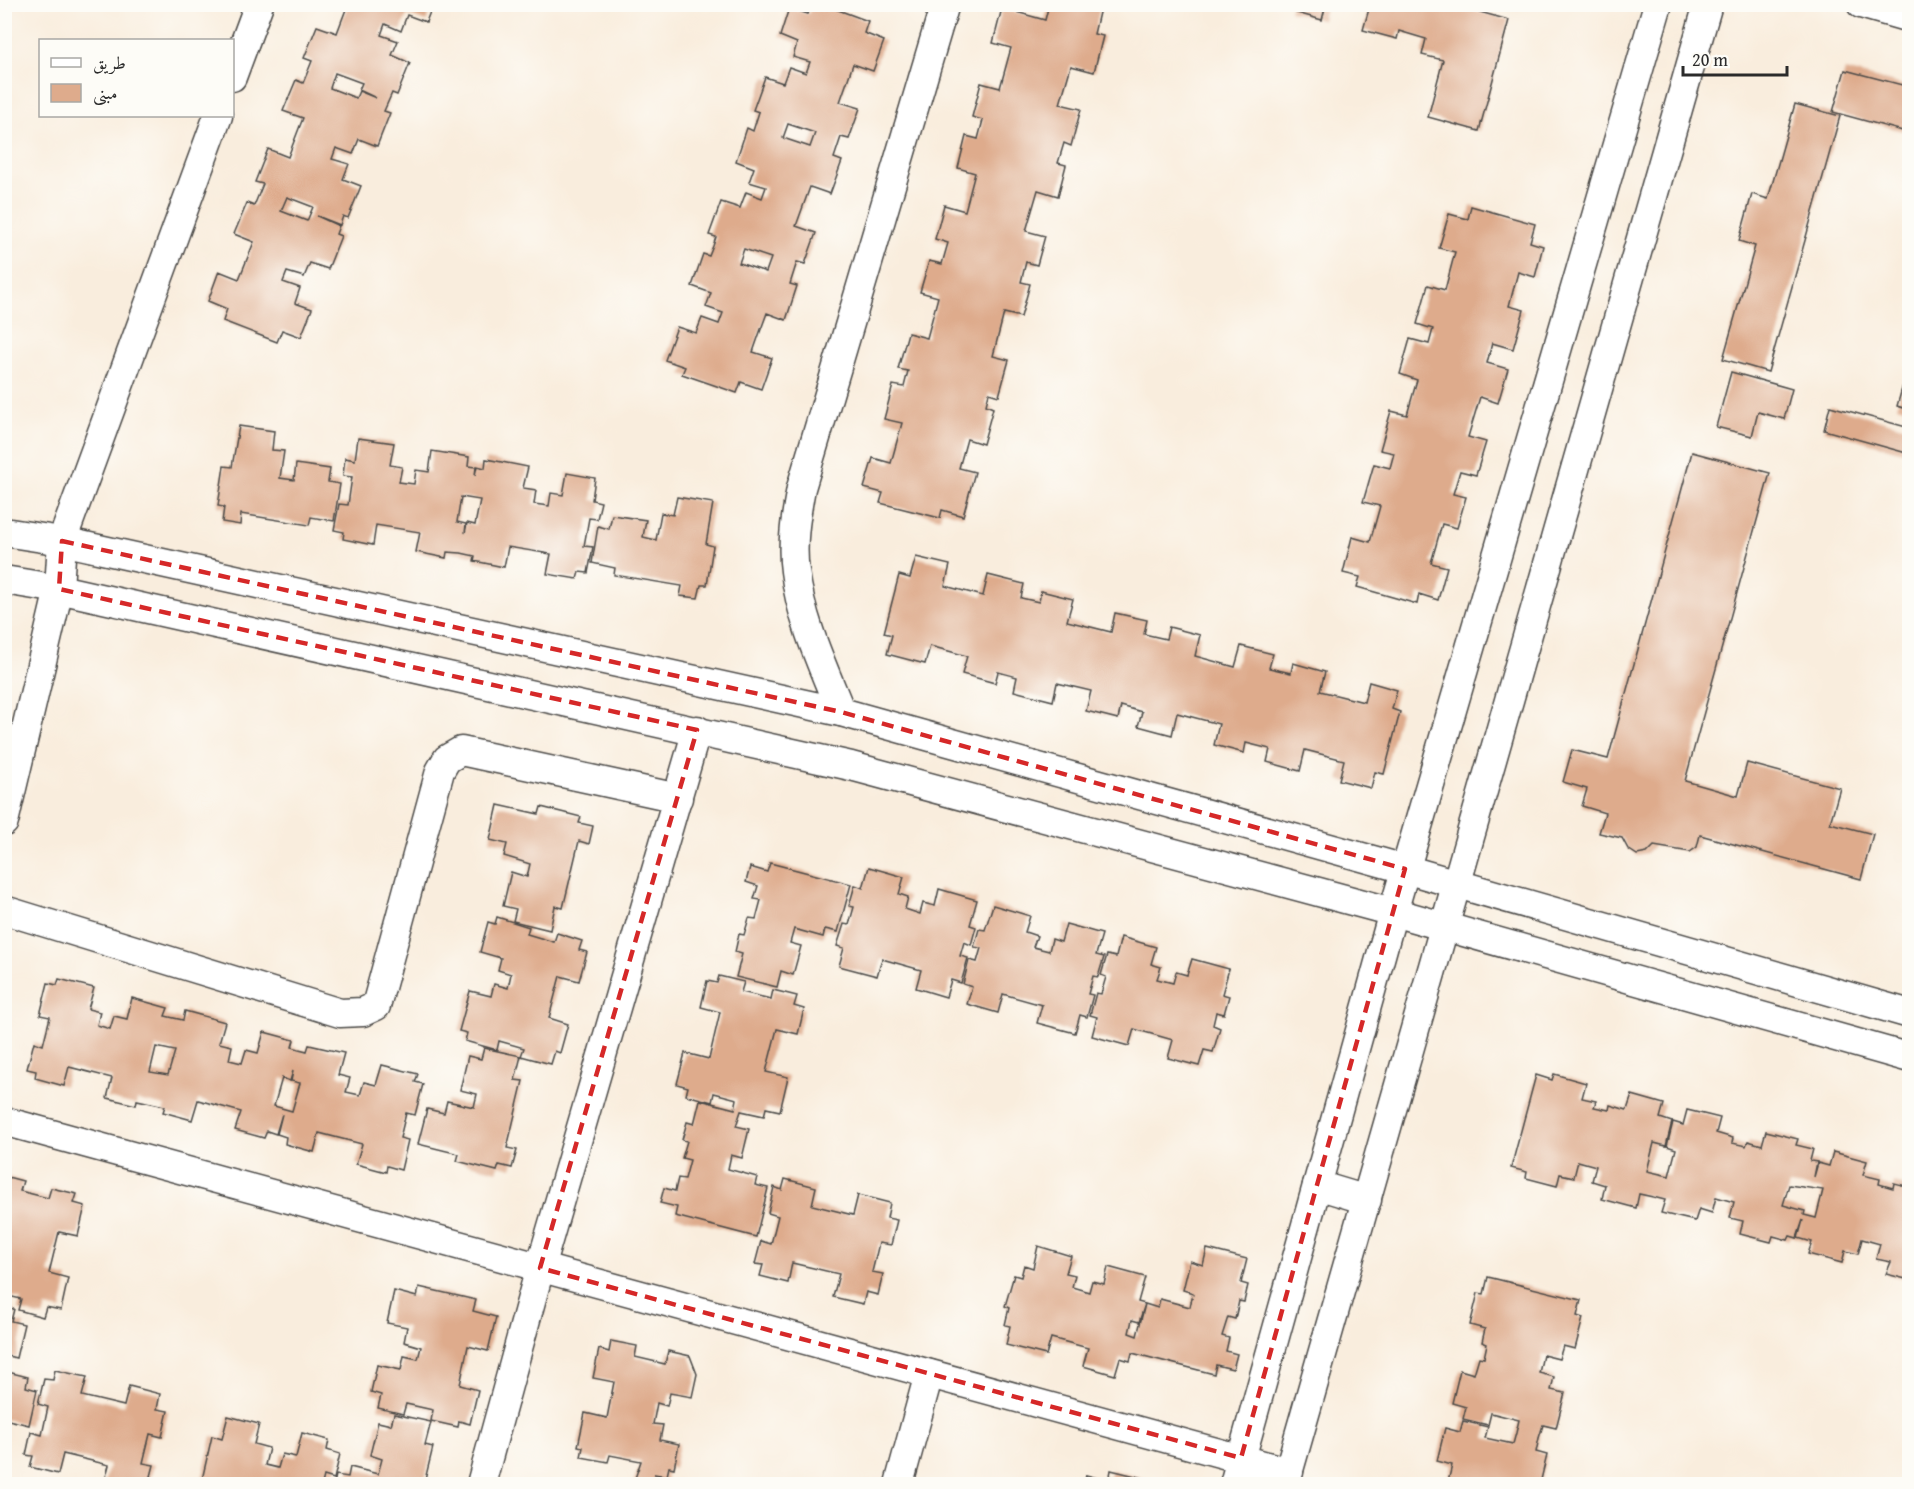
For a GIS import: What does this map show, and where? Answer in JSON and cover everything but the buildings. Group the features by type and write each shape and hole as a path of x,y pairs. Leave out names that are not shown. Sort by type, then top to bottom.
{"street":[{"path":"234,72 259,4"},
{"path":"841,712 808,630 795,571 794,526 804,478 945,4"},
{"path":"1238,1471 1405,869 1658,4"},
{"path":"4,1121 929,1374 1238,1471 1287,1478 1446,928 1708,4"},
{"path":"1860,4 1910,18"},
{"path":"4,822 59,589 62,541 218,117"},
{"path":"4,532 62,541 841,712 1405,869 1910,1014"},
{"path":"4,580 59,589 851,766 1393,912 1910,1058"},
{"path":"481,1485 540,1268 697,730"},
{"path":"4,910 340,1013 363,1012 376,1006 440,771 447,759 461,751 678,798"},
{"path":"1317,1185 1367,1200"},
{"path":"899,1485 929,1374"}],"highlighted area":[{"path":"62,541 841,712 1405,869 1241,1458 540,1268 697,730 59,589"}]}
